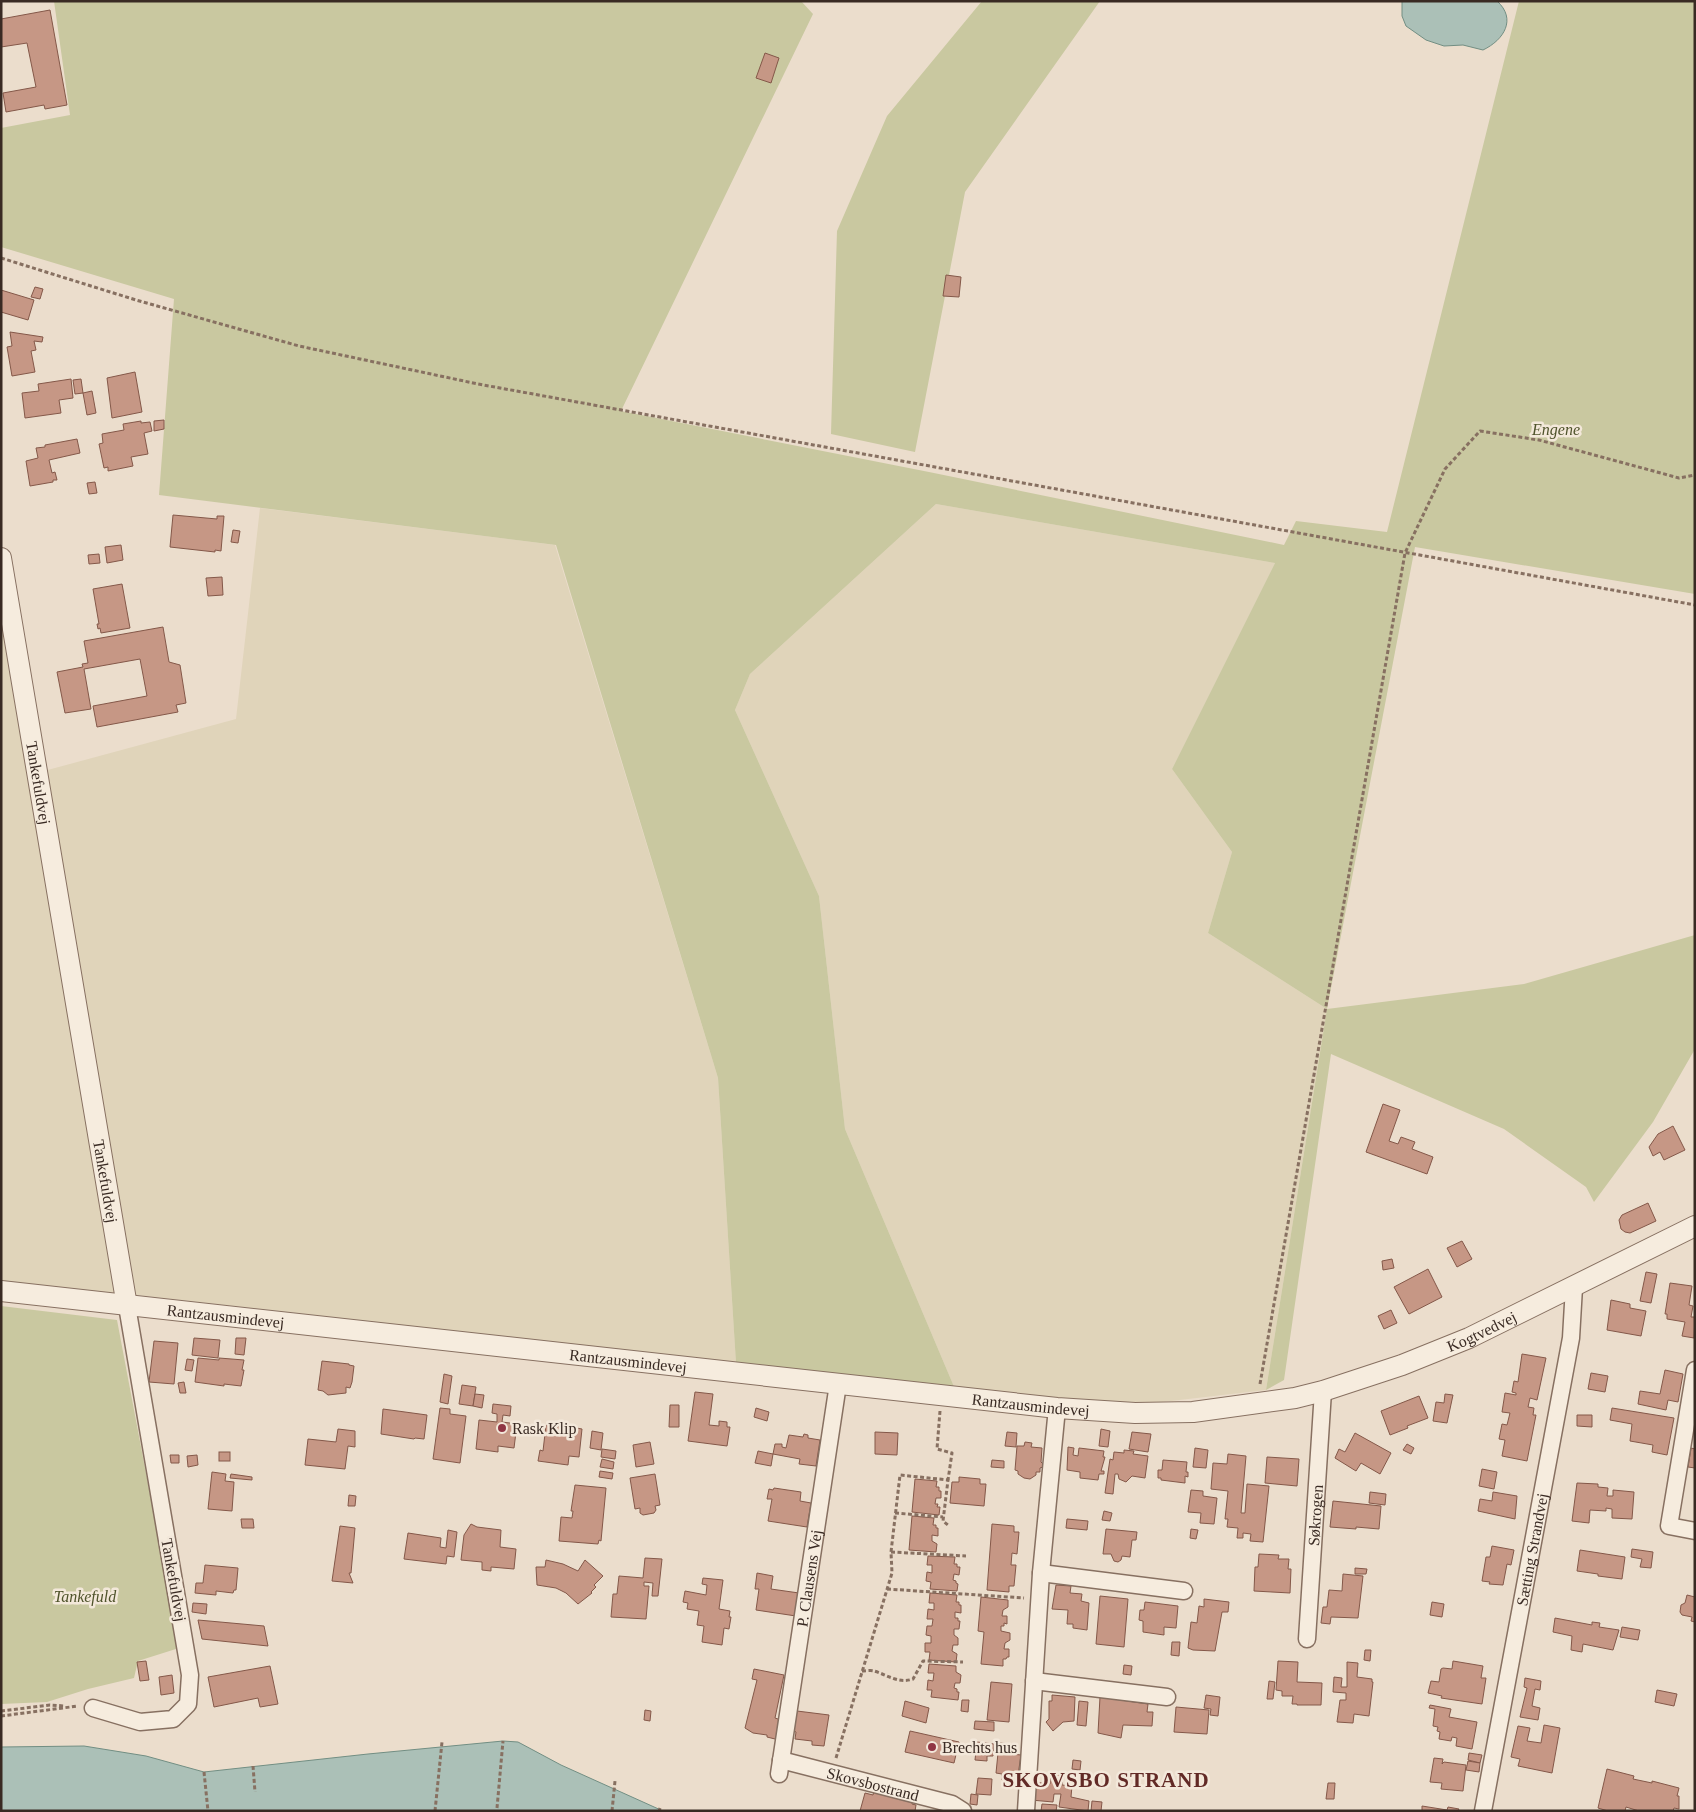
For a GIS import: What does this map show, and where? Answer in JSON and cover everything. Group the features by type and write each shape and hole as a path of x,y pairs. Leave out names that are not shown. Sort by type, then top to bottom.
{"street":[{"name":"Tankefuldvej","path":"1,558 190,1675 188,1704 173,1719 140,1722 93,1708"},
{"name":"Kogtvedvej","path":"1257,1403 1295,1398 1323,1391 1402,1365 1469,1338 1695,1226"},
{"name":"Sætting Strandvej","path":"1483,1811 1571,1338 1574,1287"},
{"name":"Rantzausmindevej","path":"1,1292 1057,1408 1144,1413 1193,1412 1257,1403"},
{"path":"1695,1370 1669,1526 1695,1531"},
{"name":"P. Clausens Vej","path":"780,1767 838,1384"},
{"name":"Søkrogen","path":"1307,1639 1323,1391"},
{"path":"1026,1811 1042,1573 1057,1408"},
{"path":"1042,1573 1184,1591"},
{"path":"1034,1681 1167,1697"},
{"name":"Skovsbostrand","path":"780,1767 831,1773 952,1804 963,1811"}],"path":[{"path":"1,258 136,300 299,346 478,384 1695,605"},
{"path":"1257,1403 1405,553 1445,469 1480,431 1539,440 1679,478 1695,475"},
{"path":"940,1395 938,1449 952,1453 943,1517 943,1521 948,1525"},
{"path":"831,1773 892,1573 891,1552 900,1476 948,1480"},
{"path":"896,1513 943,1517"},
{"path":"891,1552 966,1556"},
{"path":"887,1589 1040,1599"},
{"path":"862,1671 873,1671 906,1682 913,1679 924,1661 964,1662"},
{"path":"1,1711 50,1705 93,1708"},
{"path":"1,1716 82,1706 93,1708"},
{"path":"497,1808 504,1741"},
{"path":"435,1811 442,1742"},
{"path":"253,1766 255,1792"},
{"path":"204,1772 208,1811"},
{"path":"612,1811 616,1781"}],"shaded area":[{"path":"1402,1 1497,1 1503,8 1507,22 1502,35 1497,41 1483,50 1463,45 1444,46 1426,40 1406,26 1402,16"},
{"path":"936,504 1275,563 1172,769 1232,852 1208,933 1327,1009 1266,1390 1136,1405 955,1389 845,1129 819,896 735,710 750,674"},
{"path":"260,508 555,545 718,1078 736,1363 136,1295 44,771 236,719"},
{"path":"1,602 116,1294 1,1281"},
{"path":"503,1741 518,1742 561,1765 663,1811 1,1811 1,1747 84,1746 146,1756 204,1772"}],"green space":[{"name":"Engene","path":"54,1 801,1 813,14 621,411 1284,545 1296,521 1387,532 1519,1 1695,1 1695,594 1415,547 1327,1009 1208,933 1232,852 1172,769 1275,563 936,504 750,674 735,710 819,896 845,1129 955,1389 736,1363 718,1078 556,545 159,495 174,299 1,247 1,128 70,115"},
{"path":"982,1 1100,1 965,192 915,452 831,434 837,231 887,116"},
{"path":"1695,935 1695,1049 1653,1122 1594,1202 1586,1187 1504,1129 1331,1054 1284,1380 1266,1390 1327,1009 1524,984"},
{"name":"Tankefuld","path":"1,1306 117,1320 179,1648 138,1661 134,1678 88,1689 47,1702 1,1704"}],"building":[{"path":"50,10 67,105 45,109 44,105 6,112 3,93 36,87 27,43 1,47 1,19"},
{"path":"765,53 779,58 771,83 756,78"},
{"path":"946,275 961,277 959,297 943,296"},
{"path":"35,287 43,289 40,299 31,297"},
{"path":"1,290 34,300 28,320 1,312"},
{"path":"10,332 43,337 42,342 34,341 36,350 31,351 35,372 12,376 7,347 12,346"},
{"path":"135,372 142,412 112,418 107,378"},
{"path":"71,379 73,398 59,400 61,413 25,418 22,393 39,391 38,384"},
{"path":"81,379 83,393 75,394 73,380"},
{"path":"92,391 96,413 87,415 83,393"},
{"path":"164,420 164,429 154,431 154,421"},
{"path":"141,421 141,423 150,422 152,431 144,433 148,454 131,457 133,466 108,471 108,467 104,468 99,444 103,443 102,434 124,430 123,424"},
{"path":"77,439 80,453 49,460 52,473 55,472 57,480 30,486 26,461 38,458 36,448"},
{"path":"95,482 97,493 89,494 87,483"},
{"path":"173,515 217,519 217,516 224,516 221,551 170,547"},
{"path":"233,530 240,531 238,543 231,542"},
{"path":"121,545 123,560 107,563 105,547"},
{"path":"99,554 100,563 89,564 88,555"},
{"path":"222,577 223,595 208,596 206,578"},
{"path":"122,584 130,628 101,633 97,624 99,624 93,589"},
{"path":"163,627 169,662 180,665 186,703 176,705 178,712 97,727 93,706 147,696 140,659 84,669 91,709 65,713 57,672 83,667 82,664 88,663 84,641"},
{"path":"1383,1104 1400,1110 1389,1141 1398,1144 1401,1137 1415,1142 1412,1149 1433,1157 1427,1174 1366,1152"},
{"path":"1673,1126 1685,1150 1664,1160 1660,1152 1653,1156 1649,1147 1658,1134"},
{"path":"1648,1203 1656,1221 1630,1233 1621,1229 1619,1220 1622,1215"},
{"path":"1462,1241 1472,1259 1457,1267 1447,1248"},
{"path":"1392,1259 1394,1268 1383,1270 1382,1261"},
{"path":"1428,1269 1442,1297 1409,1314 1394,1287"},
{"path":"1646,1272 1657,1274 1651,1303 1640,1301"},
{"path":"1670,1283 1692,1286 1689,1305 1693,1306 1691,1317 1695,1317 1694,1338 1682,1336 1685,1322 1667,1319 1667,1314 1665,1314"},
{"path":"1611,1300 1630,1304 1630,1308 1646,1311 1641,1336 1607,1330"},
{"path":"1391,1310 1397,1323 1384,1329 1378,1316"},
{"path":"194,1338 220,1340 218,1358 192,1355"},
{"path":"236,1338 246,1338 244,1355 235,1354"},
{"path":"154,1341 178,1343 174,1384 149,1382"},
{"path":"1522,1354 1546,1358 1537,1400 1530,1398 1528,1407 1534,1408 1533,1415 1536,1415 1527,1461 1502,1456 1505,1440 1499,1439 1502,1424 1507,1425 1510,1413 1502,1412 1505,1393 1516,1395 1516,1393 1512,1392 1514,1381 1518,1382"},
{"path":"198,1358 244,1360 241,1386 195,1382"},
{"path":"187,1359 194,1360 192,1371 185,1370"},
{"path":"322,1361 354,1366 352,1382 350,1388 346,1387 346,1393 328,1395 318,1390"},
{"path":"1665,1370 1683,1374 1678,1402 1668,1400 1666,1410 1638,1404 1640,1391 1660,1394"},
{"path":"1591,1373 1608,1376 1605,1392 1588,1389"},
{"path":"444,1374 452,1376 448,1404 440,1402"},
{"path":"184,1382 186,1393 180,1393 178,1383"},
{"path":"462,1385 476,1387 473,1406 459,1404"},
{"path":"695,1392 713,1394 709,1425 719,1426 719,1421 727,1422 727,1427 730,1427 727,1446 688,1441"},
{"path":"475,1394 484,1395 482,1408 473,1406"},
{"path":"1445,1394 1453,1395 1447,1423 1433,1421 1436,1402 1444,1403"},
{"path":"1419,1396 1428,1418 1390,1435 1381,1411"},
{"path":"493,1404 511,1406 510,1416 503,1415 502,1422 517,1424 514,1448 498,1446 498,1452 476,1449 479,1420 497,1422 497,1414 492,1413"},
{"path":"670,1405 679,1405 679,1427 669,1427"},
{"path":"440,1408 450,1409 450,1414 466,1416 460,1463 433,1459"},
{"path":"756,1408 769,1412 767,1421 754,1417"},
{"path":"1612,1408 1674,1418 1667,1455 1652,1452 1653,1445 1630,1441 1632,1424 1610,1420"},
{"path":"383,1409 427,1415 424,1439 381,1434"},
{"path":"1577,1415 1592,1415 1592,1427 1577,1426"},
{"path":"546,1425 560,1427 560,1425 582,1429 579,1457 569,1456 568,1465 538,1461 540,1450 543,1451"},
{"path":"338,1429 355,1431 355,1447 348,1446 345,1469 305,1465 308,1439 336,1442"},
{"path":"1101,1429 1110,1431 1108,1447 1099,1446"},
{"path":"592,1431 603,1433 601,1450 590,1448"},
{"path":"875,1432 898,1433 897,1455 875,1454"},
{"path":"1007,1432 1017,1433 1016,1447 1005,1446"},
{"path":"1132,1432 1151,1434 1148,1452 1129,1449"},
{"path":"1355,1433 1391,1453 1380,1474 1361,1463 1356,1471 1335,1458 1339,1449 1345,1452"},
{"path":"804,1434 808,1435 808,1438 820,1440 816,1466 799,1464 800,1459 773,1454 775,1444 782,1444 782,1447 786,1448 789,1435 803,1437"},
{"path":"650,1442 654,1464 636,1467 633,1445"},
{"path":"1025,1442 1032,1443 1031,1447 1042,1448 1041,1462 1043,1467 1040,1468 1040,1472 1036,1472 1036,1475 1030,1479 1024,1478 1015,1470 1017,1446 1024,1446"},
{"path":"1407,1444 1414,1448 1411,1454 1403,1450"},
{"path":"1068,1447 1074,1448 1073,1455 1078,1456 1079,1448 1104,1451 1103,1457 1105,1457 1101,1471 1104,1471 1104,1474 1099,1474 1098,1480 1080,1478 1080,1472 1067,1470"},
{"path":"1195,1448 1208,1450 1206,1468 1193,1467"},
{"path":"1691,1448 1695,1449 1695,1468 1688,1467"},
{"path":"602,1449 616,1451 615,1459 601,1457"},
{"path":"1124,1450 1134,1451 1133,1454 1148,1456 1145,1478 1132,1476 1126,1482 1119,1479 1118,1474 1115,1474 1113,1494 1105,1493 1110,1459 1113,1460 1114,1452 1124,1453"},
{"path":"758,1451 773,1454 771,1466 755,1463"},
{"path":"219,1452 230,1452 230,1461 219,1461"},
{"path":"1228,1454 1246,1456 1241,1513 1245,1513 1247,1484 1269,1486 1263,1542 1250,1541 1251,1534 1243,1533 1243,1538 1237,1538 1238,1528 1227,1527 1228,1519 1225,1519 1228,1491 1211,1489 1213,1463 1227,1464"},
{"path":"170,1455 179,1455 179,1463 171,1463"},
{"path":"197,1455 198,1465 188,1467 187,1456"},
{"path":"1267,1457 1299,1459 1297,1486 1265,1483"},
{"path":"602,1459 614,1462 613,1469 600,1467"},
{"path":"992,1460 1004,1461 1004,1468 991,1467"},
{"path":"1163,1460 1187,1462 1186,1472 1188,1472 1188,1477 1185,1476 1185,1483 1158,1478 1158,1470 1162,1470"},
{"path":"1482,1469 1497,1472 1494,1489 1479,1486"},
{"path":"600,1471 613,1473 612,1479 599,1477"},
{"path":"212,1472 226,1474 225,1481 234,1482 232,1511 208,1509"},
{"path":"231,1474 252,1477 252,1480 230,1478"},
{"path":"655,1474 660,1505 655,1506 656,1510 654,1513 643,1515 640,1513 640,1508 635,1509 630,1478"},
{"path":"959,1477 980,1479 980,1484 986,1484 984,1506 950,1503 952,1482 959,1482"},
{"path":"915,1479 937,1481 936,1487 939,1487 939,1491 941,1491 941,1498 936,1498 935,1504 938,1504 937,1507 940,1507 939,1515 912,1512"},
{"path":"1577,1483 1598,1484 1598,1487 1608,1488 1607,1496 1613,1496 1613,1490 1634,1492 1632,1519 1612,1518 1612,1509 1606,1508 1606,1511 1590,1510 1589,1523 1572,1521"},
{"path":"575,1485 606,1488 601,1541 599,1540 598,1544 559,1541 561,1517 572,1518 573,1511 571,1511"},
{"path":"774,1488 801,1492 800,1501 811,1503 807,1527 768,1521 772,1499 767,1499 769,1489 773,1490"},
{"path":"1191,1490 1203,1491 1203,1496 1217,1498 1214,1524 1200,1523 1201,1513 1188,1512"},
{"path":"1370,1492 1386,1494 1385,1505 1369,1503"},
{"path":"1493,1492 1517,1496 1515,1519 1478,1511 1480,1499 1492,1501"},
{"path":"349,1495 356,1496 355,1506 348,1506"},
{"path":"1333,1501 1381,1506 1379,1529 1330,1527"},
{"path":"1104,1511 1112,1513 1110,1521 1102,1520"},
{"path":"912,1516 934,1518 933,1525 936,1525 936,1528 938,1528 938,1536 932,1535 932,1541 937,1544 936,1552 909,1550"},
{"path":"241,1519 253,1519 254,1528 242,1528"},
{"path":"1067,1519 1088,1521 1087,1530 1066,1528"},
{"path":"471,1524 477,1527 501,1530 500,1547 516,1549 514,1569 491,1567 491,1571 482,1570 482,1562 461,1560 464,1535"},
{"path":"992,1524 1014,1526 1014,1532 1019,1532 1017,1554 1012,1553 1011,1565 1016,1565 1014,1586 1009,1586 1009,1592 987,1590"},
{"path":"340,1526 355,1528 351,1573 349,1573 353,1583 332,1581"},
{"path":"1106,1529 1137,1532 1136,1540 1132,1540 1130,1557 1122,1556 1118,1562 1114,1561 1111,1554 1103,1554"},
{"path":"1191,1529 1198,1530 1196,1539 1190,1538"},
{"path":"448,1530 457,1532 454,1557 447,1556 446,1564 404,1559 408,1533 441,1538 440,1547 446,1548"},
{"path":"1492,1546 1514,1550 1511,1565 1507,1564 1503,1585 1489,1584 1490,1582 1482,1581 1486,1557 1490,1557"},
{"path":"1632,1549 1653,1552 1651,1568 1640,1567 1642,1559 1631,1557"},
{"path":"1580,1550 1625,1557 1622,1579 1577,1571"},
{"path":"1259,1554 1279,1555 1278,1559 1289,1559 1288,1569 1291,1569 1290,1593 1254,1591 1255,1567 1258,1567"},
{"path":"928,1556 955,1557 954,1564 960,1567 959,1575 954,1574 953,1580 958,1584 957,1591 930,1589 931,1582 926,1581 927,1572 932,1573 932,1565 927,1565"},
{"path":"645,1558 662,1559 658,1596 652,1596 653,1583 644,1582 644,1586 649,1586 646,1619 611,1617 613,1594 617,1594 619,1576 643,1578"},
{"path":"546,1560 563,1564 578,1571 585,1560 603,1576 594,1585 596,1587 592,1593 578,1604 566,1593 556,1588 537,1585 536,1567 545,1567"},
{"path":"205,1565 238,1568 236,1590 233,1593 216,1591 216,1595 195,1593 196,1583 203,1583"},
{"path":"1355,1568 1367,1569 1366,1574 1355,1574"},
{"path":"757,1573 773,1576 771,1589 799,1593 796,1616 756,1610 759,1589 755,1589"},
{"path":"1343,1574 1363,1576 1358,1618 1331,1617 1330,1624 1321,1623 1323,1607 1327,1607 1329,1590 1342,1591"},
{"path":"703,1578 723,1580 719,1609 730,1611 729,1617 731,1617 729,1629 724,1628 722,1645 702,1642 704,1626 697,1625 699,1611 687,1609 688,1603 683,1602 685,1591 706,1595 707,1585 702,1584"},
{"path":"1056,1585 1071,1586 1070,1593 1082,1594 1081,1601 1089,1603 1087,1630 1073,1628 1073,1624 1067,1624 1068,1610 1052,1609"},
{"path":"930,1593 957,1595 956,1602 959,1602 959,1605 961,1605 961,1613 955,1612 955,1618 958,1618 958,1621 960,1621 959,1629 954,1629 954,1635 958,1638 958,1645 953,1645 952,1651 957,1654 956,1662 929,1660 930,1652 925,1652 925,1643 931,1643 931,1636 926,1635 927,1626 932,1626 933,1619 927,1619 928,1609 934,1610 934,1603 929,1603"},
{"path":"1687,1595 1695,1597 1695,1622 1691,1621 1692,1617 1682,1615 1680,1612 1681,1605 1685,1603"},
{"path":"1100,1596 1128,1599 1124,1647 1096,1644"},
{"path":"981,1597 1008,1600 1008,1607 1003,1610 1002,1616 1007,1616 1007,1624 1004,1623 1004,1626 1001,1626 1001,1631 1010,1633 1010,1640 1005,1643 1004,1649 1009,1649 1009,1657 1003,1659 1003,1666 981,1664 984,1632 978,1631"},
{"path":"1204,1599 1229,1602 1228,1612 1222,1612 1215,1651 1188,1648 1191,1622 1197,1623 1199,1606 1204,1607"},
{"path":"1145,1602 1178,1606 1176,1628 1164,1627 1164,1635 1143,1632 1143,1621 1139,1620 1140,1610 1144,1610"},
{"path":"1432,1602 1444,1604 1442,1617 1430,1615"},
{"path":"193,1603 207,1604 206,1614 192,1612"},
{"path":"1555,1618 1592,1625 1592,1622 1600,1623 1599,1627 1619,1630 1613,1650 1583,1644 1582,1652 1571,1650 1572,1636 1553,1632"},
{"path":"198,1620 264,1626 268,1646 202,1639"},
{"path":"1622,1627 1640,1630 1638,1640 1620,1637"},
{"path":"1172,1642 1180,1642 1179,1656 1171,1655"},
{"path":"1365,1650 1371,1650 1370,1661 1364,1660"},
{"path":"146,1661 149,1680 140,1681 137,1662"},
{"path":"1278,1661 1298,1662 1297,1682 1322,1683 1321,1705 1292,1704 1293,1696 1282,1696 1282,1691 1276,1690"},
{"path":"1453,1661 1483,1666 1481,1678 1486,1678 1482,1704 1441,1698 1442,1696 1428,1693 1431,1681 1439,1682 1441,1669 1452,1669"},
{"path":"1347,1662 1358,1663 1357,1677 1372,1679 1373,1682 1369,1716 1354,1714 1353,1723 1337,1722 1340,1700 1346,1700 1346,1693 1333,1692 1334,1677 1342,1678 1341,1687 1347,1687"},
{"path":"929,1664 956,1666 956,1672 961,1675 960,1683 955,1683 954,1688 959,1692 958,1700 931,1697 932,1690 927,1690 928,1680 933,1681 934,1673 928,1673"},
{"path":"1124,1665 1132,1666 1131,1675 1123,1674"},
{"path":"270,1666 278,1704 260,1707 258,1698 214,1707 208,1677"},
{"path":"754,1669 784,1675 775,1718 784,1721 779,1740 767,1737 767,1735 753,1733 745,1728 757,1680 752,1679"},
{"path":"172,1675 174,1693 161,1695 159,1677"},
{"path":"1525,1678 1541,1681 1540,1690 1535,1689 1532,1706 1540,1708 1538,1720 1520,1717 1527,1688 1524,1687"},
{"path":"1269,1681 1275,1682 1273,1699 1267,1699"},
{"path":"991,1682 1012,1684 1009,1722 987,1720"},
{"path":"1657,1690 1677,1694 1674,1706 1655,1702"},
{"path":"1052,1695 1075,1697 1074,1721 1063,1722 1053,1731 1046,1722 1049,1719 1049,1701 1052,1701"},
{"path":"1206,1695 1220,1697 1218,1716 1210,1715 1211,1709 1204,1708"},
{"path":"1100,1697 1148,1704 1147,1712 1153,1712 1152,1726 1123,1725 1121,1738 1098,1733"},
{"path":"962,1700 969,1700 968,1712 961,1711"},
{"path":"905,1701 929,1708 926,1723 902,1716"},
{"path":"1079,1701 1088,1702 1086,1726 1077,1725"},
{"path":"1430,1705 1451,1709 1449,1717 1477,1722 1472,1749 1456,1746 1457,1738 1452,1737 1451,1741 1439,1739 1440,1732 1437,1731 1438,1727 1433,1726 1435,1709 1429,1708"},
{"path":"1176,1707 1209,1710 1207,1734 1174,1732"},
{"path":"645,1710 651,1711 650,1721 644,1720"},
{"path":"797,1711 829,1715 824,1746 812,1745 812,1741 795,1739 796,1732 794,1731"},
{"path":"975,1721 994,1722 994,1731 974,1729"},
{"path":"1544,1725 1560,1728 1552,1773 1518,1766 1520,1759 1511,1757 1518,1726 1530,1728 1527,1741 1541,1743"},
{"name":"Brechts hus","path":"910,1731 959,1742 954,1763 905,1752"},
{"path":"977,1742 994,1744 993,1756 987,1756 987,1761 975,1760"},
{"path":"999,1743 1013,1744 1012,1754 1021,1755 1018,1775 1011,1775 1011,1781 1002,1780 1002,1774 996,1773"},
{"path":"1469,1753 1482,1755 1480,1763 1468,1760"},
{"path":"1434,1758 1443,1759 1442,1764 1444,1762 1466,1765 1463,1791 1441,1789 1442,1783 1430,1782"},
{"path":"1073,1760 1081,1761 1080,1770 1072,1769"},
{"path":"1468,1761 1480,1763 1479,1772 1466,1770"},
{"path":"1607,1769 1634,1776 1633,1779 1652,1783 1652,1781 1679,1788 1677,1796 1679,1796 1679,1809 1674,1808 1673,1811 1639,1811 1626,1807 1625,1811 1608,1811 1598,1808"},
{"path":"1051,1773 1063,1774 1062,1785 1072,1786 1071,1797 1089,1801 1088,1811 1059,1807 1061,1794 1054,1794 1053,1802 1031,1800 1033,1782 1050,1784"},
{"path":"978,1778 992,1779 991,1795 976,1794"},
{"path":"1328,1783 1335,1783 1334,1799 1326,1799"},
{"path":"875,1788 913,1798 912,1804 916,1805 915,1811 860,1811 865,1793 873,1795"},
{"path":"971,1794 978,1795 977,1805 970,1804"},
{"path":"1092,1801 1102,1802 1101,1811 1091,1811"},
{"path":"1042,1804 1057,1805 1056,1811 1041,1811"},
{"path":"1422,1806 1447,1810 1448,1807 1459,1809 1458,1811 1422,1811"}],"place":[{"name":"Rask Klip","path":"502,1428"},
{"name":"Brechts hus","path":"932,1747"}],"district":[{"name":"SKOVSBO STRAND","path":"1106,1780"}]}
